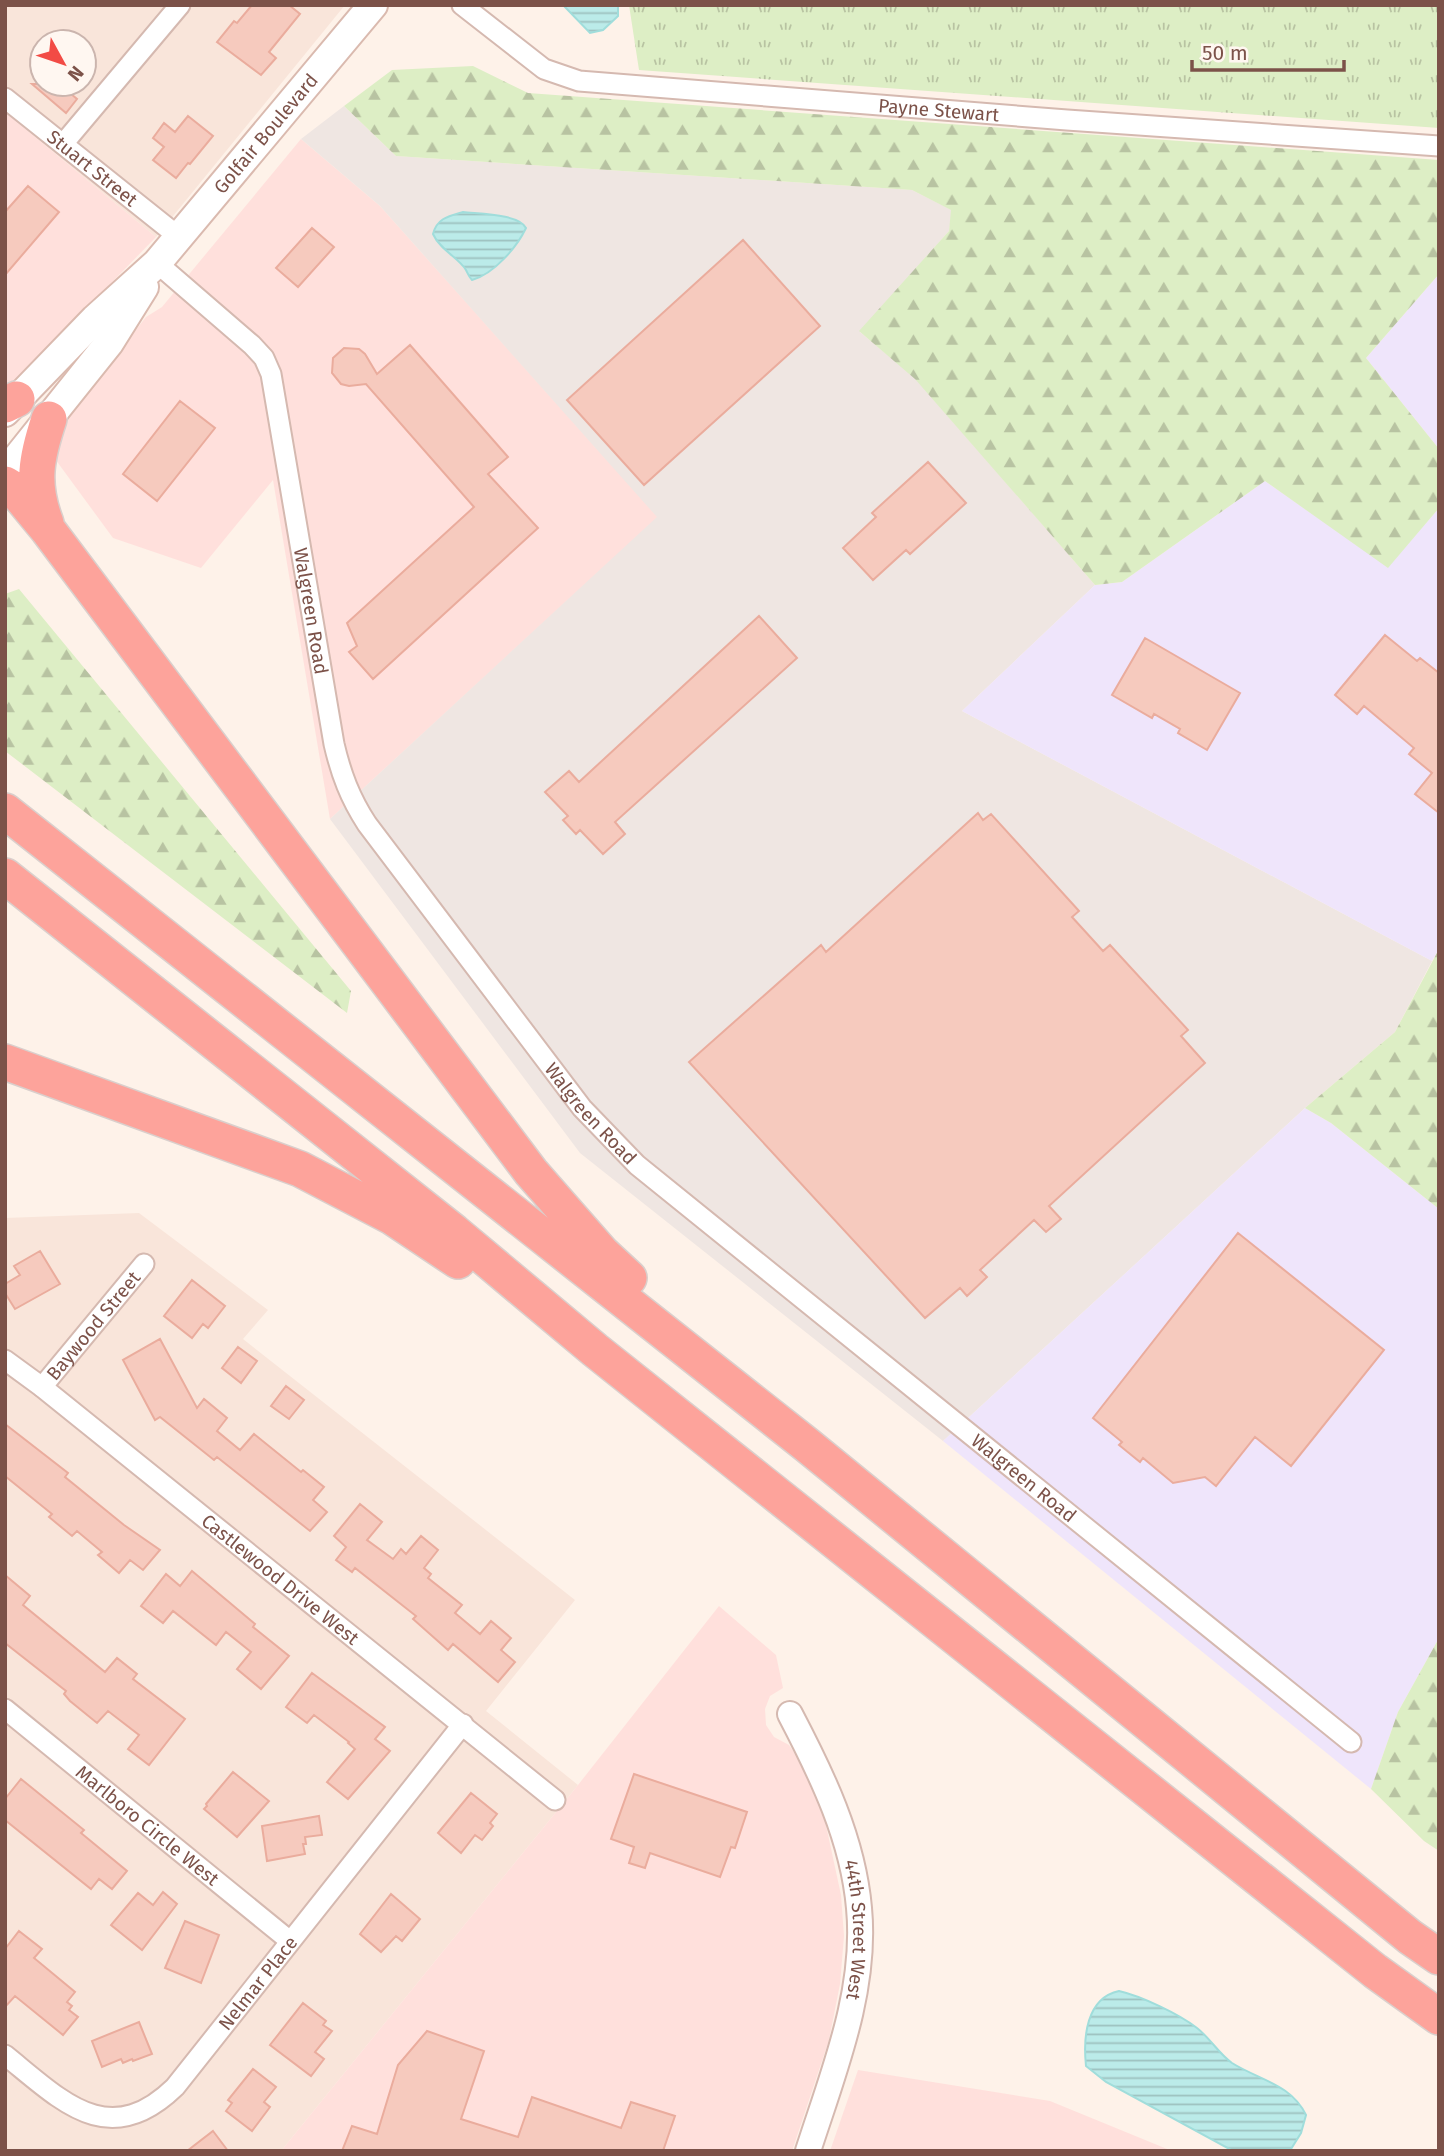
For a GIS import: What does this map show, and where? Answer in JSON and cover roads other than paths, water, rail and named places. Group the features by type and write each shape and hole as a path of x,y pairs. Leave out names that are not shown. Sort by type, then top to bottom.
{"highway":[{"path":"48,530 39,506 35,483 38,452 49,419"},
{"path":"5,484 18,493 48,530 531,1172 602,1253 807,1445"},
{"path":"5,811 807,1445 1410,1937 1439,1957"},
{"path":"5,876 454,1232 595,1350 1375,1971 1439,2017"},
{"path":"5,1062 300,1169 392,1217 595,1350"}],"main road":[{"name":"Golfair Boulevard","path":"5,473 49,419 111,320 373,5"},
{"name":"Golfair Boulevard","path":"9,405 111,320"}],"street":[{"path":"63,144 180,5"},
{"name":"Payne Stewart","path":"462,5 544,69 579,81 1012,116 1439,146"},
{"name":"Stuart Street","path":"5,98 179,237"},
{"name":"Walgreen Road","path":"157,263 252,345 264,358 271,374 334,744 341,774 351,799 505,1009 582,1108 637,1165 1351,1742"},
{"name":"Baywood Street","path":"43,1387 144,1264"},
{"name":"Castlewood Drive West","path":"5,1360 43,1387 555,1800"},
{"name":"Marlboro Circle West","path":"5,1709 290,1941"},
{"name":"44th Street West","path":"790,1714 813,1756 844,1833 859,1909 859,1949 854,1993 844,2037 808,2151"},
{"name":"Nelmar Place","path":"5,2055 63,2102 86,2114 115,2118 144,2111 162,2099 175,2087 463,1724"}],"water":[{"path":"563,5 618,5 618,16 603,30 590,33"},
{"path":"463,212 507,217 522,223 526,228 504,259 472,280 463,266 440,245 433,234 441,221"},
{"path":"1119,1991 1149,2001 1180,2017 1202,2032 1232,2063 1292,2096 1306,2115 1301,2133 1291,2149 1233,2151 1106,2082 1086,2066 1086,2032 1093,2010 1108,1995"}]}
